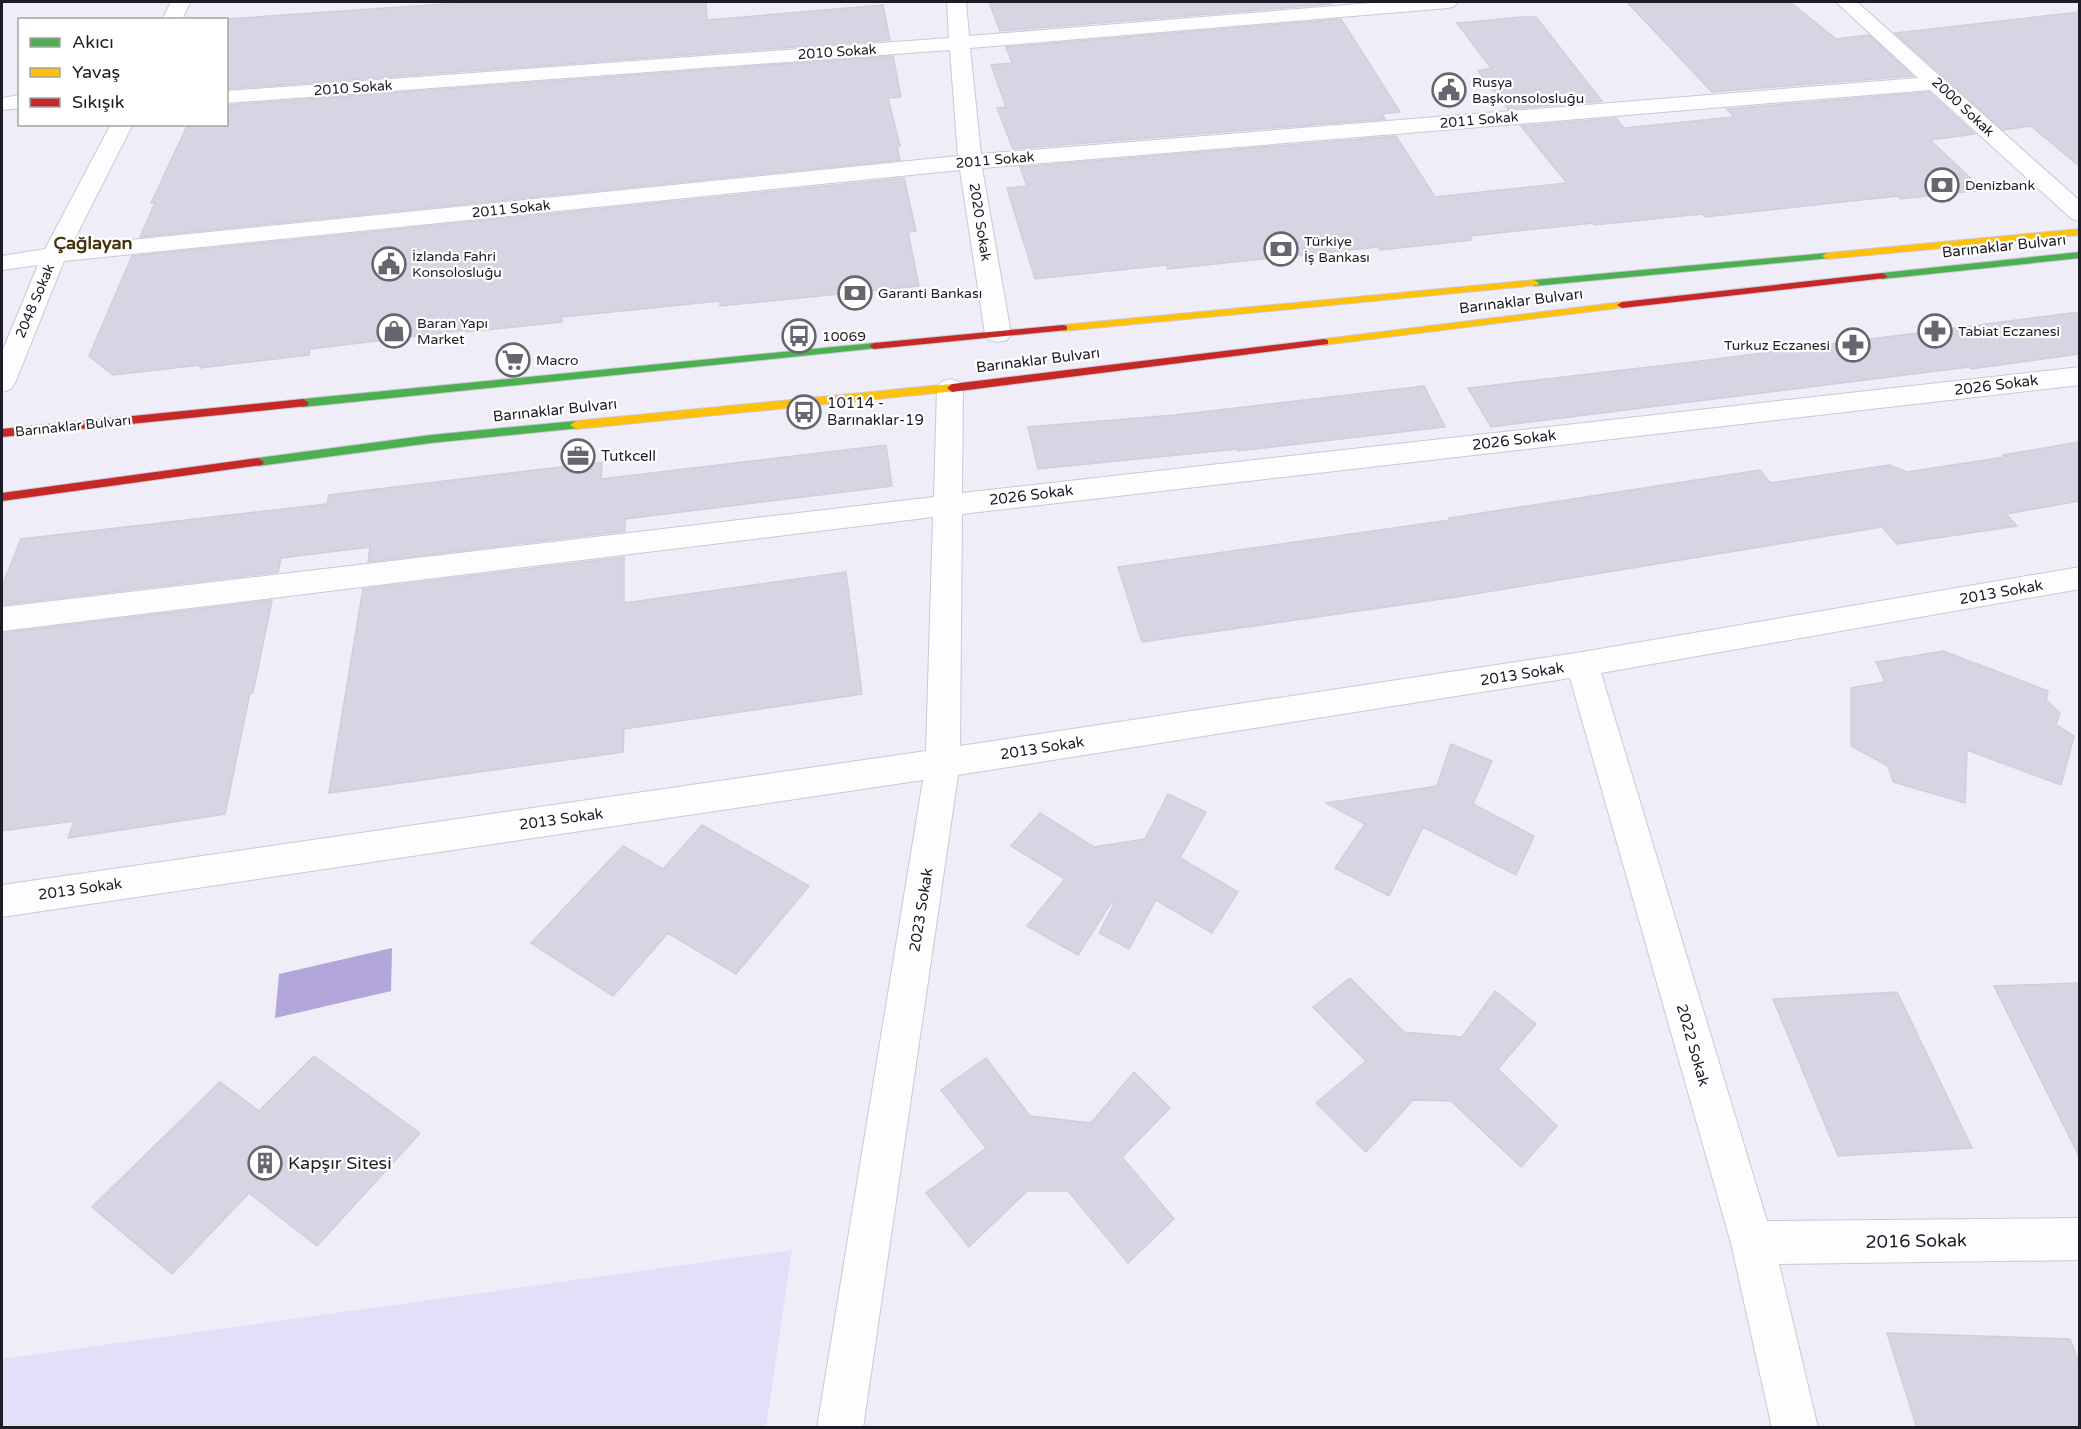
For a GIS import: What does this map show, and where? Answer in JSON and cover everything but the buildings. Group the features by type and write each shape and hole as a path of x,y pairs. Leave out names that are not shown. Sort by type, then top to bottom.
{"main road":[{"name":"Barınaklar Bulvarı","path":"2,433 998,334 2079,232"},
{"name":"Barınaklar Bulvarı","path":"2,497 431,439 950,388 1662,300 2079,255"}],"street":[{"path":"173,18 180,2"},
{"name":"2020 Sokak","path":"956,2 970,162 998,334"},
{"name":"2010 Sokak","path":"228,98 960,43 1448,2"},
{"name":"2000 Sokak","path":"1846,2 2079,214"},
{"name":"2011 Sokak","path":"2,263 54,255 970,162 1936,82"},
{"path":"2,104 18,102"},
{"name":"2048 Sokak","path":"2,383 54,255 121,126"},
{"name":"2026 Sokak","path":"2,619 948,505 2079,376"},
{"name":"2023 Sokak","path":"840,1428 943,763 950,388"},
{"name":"2013 Sokak","path":"2,901 943,763 1582,664 2079,578"},
{"name":"2022 Sokak","path":"1582,664 1752,1243 1795,1428"},
{"name":"2016 Sokak","path":"1752,1243 2079,1239"}],"shaded area":[{"path":"392,948 391,991 275,1018 279,974"},
{"path":"792,1250 766,1427 2,1427 2,1359"}],"traffic: fast":[{"path":"1882,276 2080,255"},
{"path":"1534,283 1827,256"},
{"path":"303,403 874,346"},
{"path":"258,462 431,439 576,425"}],"traffic: slow":[{"path":"1827,256 2080,232"},
{"path":"1063,328 1534,283"},
{"path":"1324,342 1622,305"},
{"path":"576,425 952,388"}],"traffic: jam":[{"path":"1622,305 1882,276"},
{"path":"874,346 1063,328"},
{"path":"952,388 1324,342"},
{"path":"2,433 303,403"},
{"path":"2,497 258,462"}],"place":[{"name":"Rusya Başkonsolosluğu","path":"1449,90"},
{"name":"Denizbank","path":"1942,185"},
{"name":"Türkiye İş Bankası","path":"1281,249"},
{"name":"İzlanda Fahri Konsolosluğu","path":"389,264"},
{"name":"Garanti Bankası","path":"855,293"},
{"name":"Baran Yapı Market","path":"394,331"},
{"name":"Tabiat Eczanesi","path":"1935,331"},
{"name":"10069","path":"799,336"},
{"name":"Turkuz Eczanesi","path":"1853,345"},
{"name":"Macro","path":"513,360"},
{"name":"10114 - Barınaklar-19","path":"804,412"},
{"name":"Tutkcell","path":"578,456"},
{"name":"Kapşır Sitesi","path":"265,1163"}],"district":[{"name":"Çağlayan","path":"93,243"}]}
